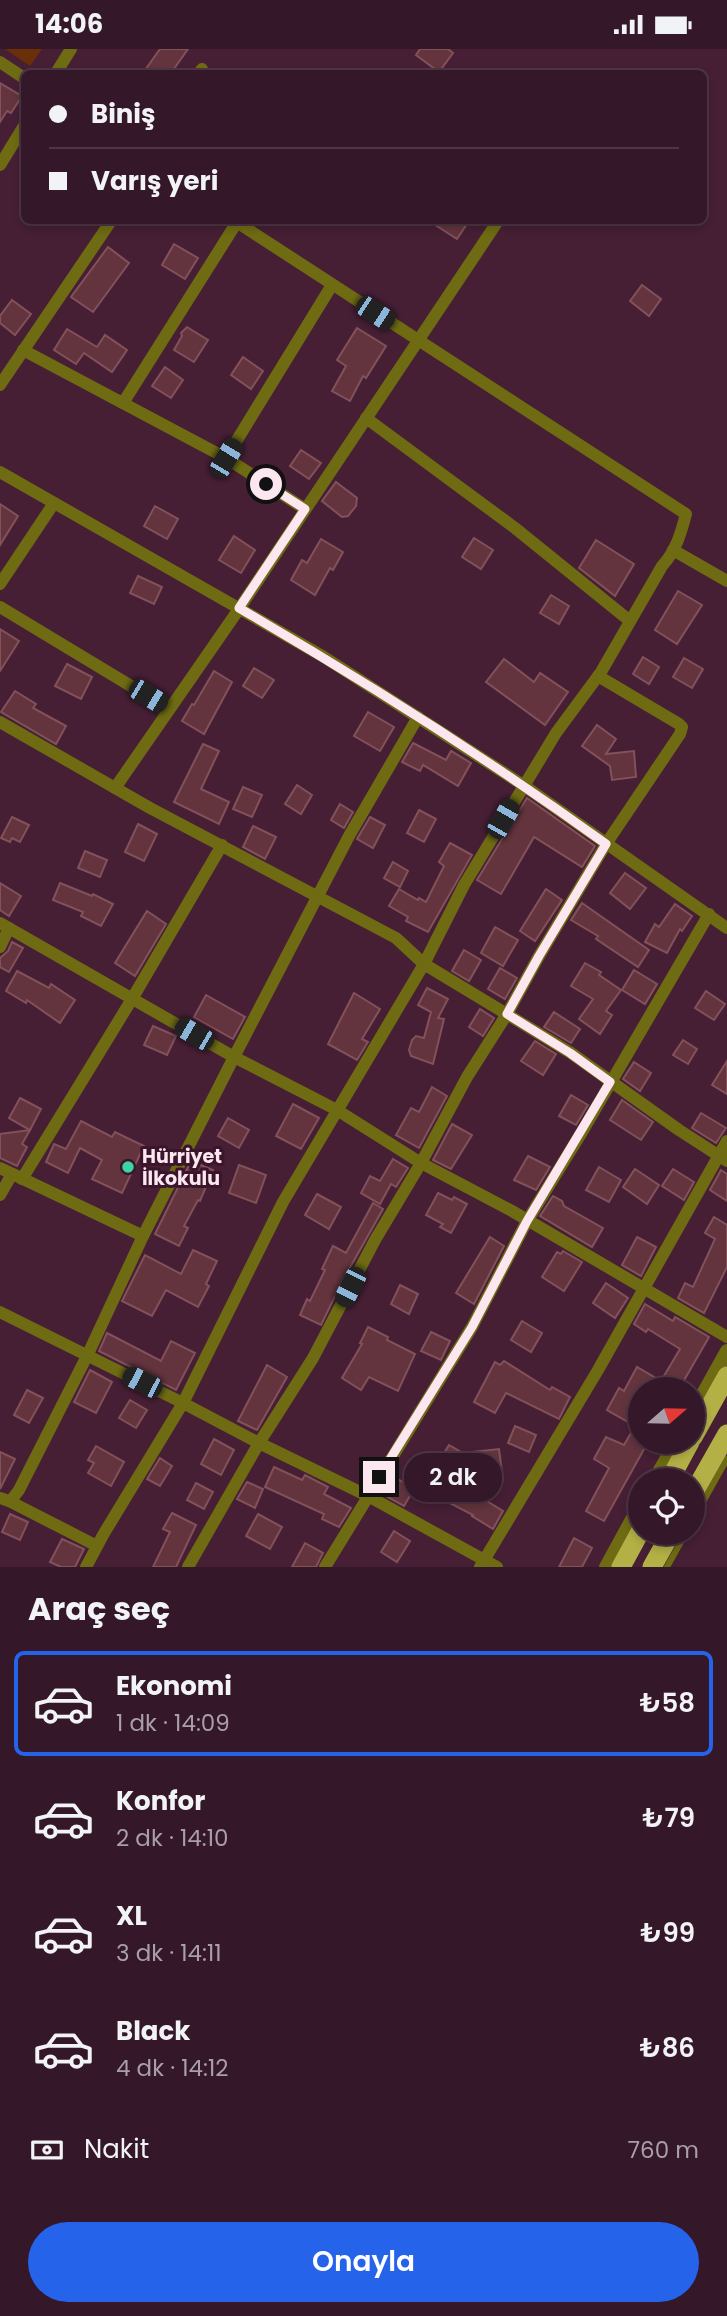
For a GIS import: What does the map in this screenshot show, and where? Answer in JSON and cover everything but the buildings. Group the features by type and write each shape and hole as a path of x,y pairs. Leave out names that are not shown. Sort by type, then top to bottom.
{"highway":[{"path":"705,1415 727,1376"},
{"path":"705,1473 727,1434"},
{"path":"621,1567 633,1545"},
{"path":"652,1567 664,1545"}],"street":[{"path":"59,70 71,49"},
{"path":"0,62 21,76"},
{"path":"0,165 21,130"},
{"path":"0,385 109,224"},
{"path":"123,403 234,224"},
{"path":"86,1567 183,1403 283,1202 424,964 464,885 523,785 556,733 598,676 680,540 686,514 240,224"},
{"path":"114,788 239,608 496,224"},
{"path":"226,458 332,285"},
{"path":"23,350 226,458 305,509"},
{"path":"366,418 515,528 631,621"},
{"path":"0,471 324,657 523,785 727,928"},
{"path":"0,584 54,503"},
{"path":"673,550 727,580"},
{"path":"0,607 169,709"},
{"path":"188,1567 259,1443 313,1358 375,1240 421,1163 467,1077 606,844 680,734 682,727 598,676"},
{"path":"4,1499 13,1498 19,1490 234,1057 349,836 418,717"},
{"path":"0,722 114,788 396,938 424,964 570,1053 723,1158"},
{"path":"0,1195 11,1174 132,999 222,845"},
{"path":"325,1567 472,1327 527,1221 709,915"},
{"path":"0,947 4,925 234,1057 337,1110 421,1163 727,1337"},
{"path":"482,1564 598,1370 642,1289 723,1158 727,1141"},
{"path":"11,1174 143,1236"},
{"path":"0,1312 368,1496 482,1564 497,1567"},
{"path":"705,1390 727,1351"},
{"path":"4,1499 97,1546"},
{"path":"606,1567 628,1527"}],"lane":[{"path":"705,1499 727,1459"},
{"path":"667,1567 679,1545"}],"shaded area":[{"path":"5,49 42,49 30,66"}],"place":[{"name":"Hürriyet İlkokulu","path":"128,1167"}],"route":[{"path":"266,484 305,509 239,608 395,702 523,785 606,844 507,1014 570,1053 610,1082 527,1221 472,1327 379,1477"}]}
